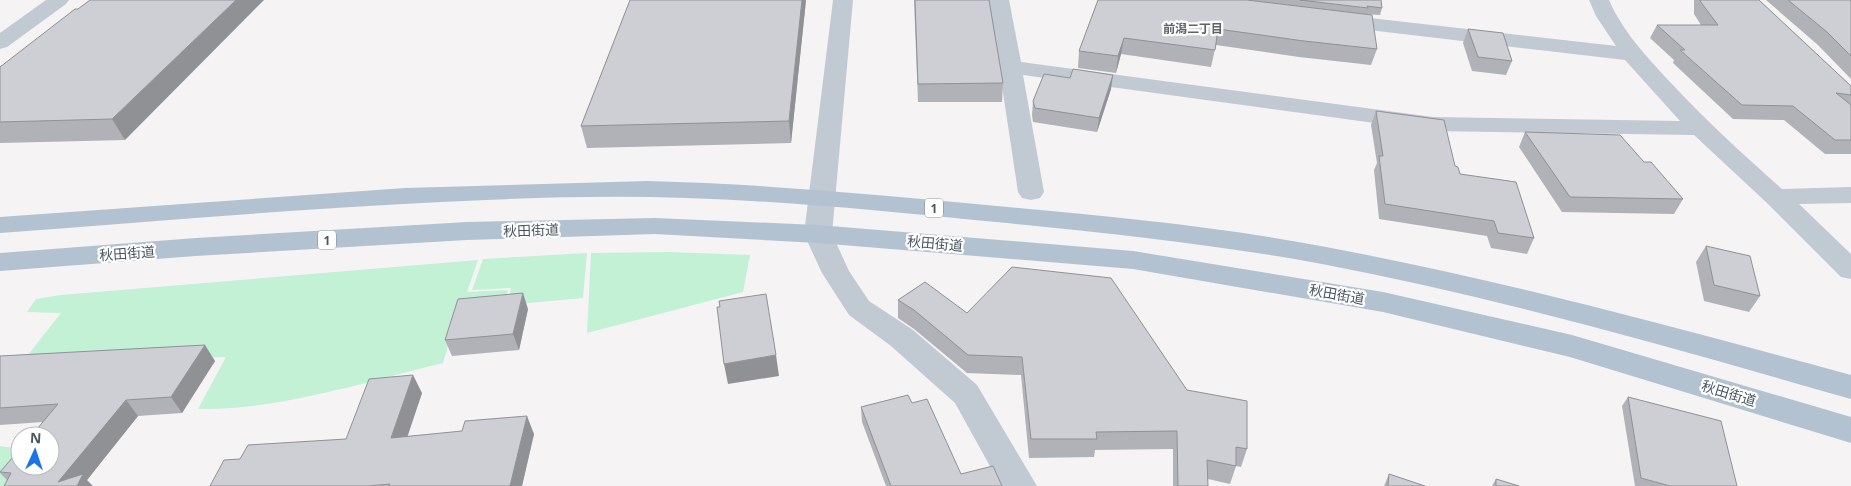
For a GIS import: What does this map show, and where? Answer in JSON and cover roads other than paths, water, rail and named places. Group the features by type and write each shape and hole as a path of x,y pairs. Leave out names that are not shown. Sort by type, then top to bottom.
{"main road":[{"name":"1","path":"0,225 360,198 499,192 651,189 823,197 1131,226 1250,243 1377,267 1587,314 1851,387"},
{"name":"秋田街道","path":"0,262 467,232 655,226 818,234 1133,260 1383,302 1572,346 1851,430"}],"street":[{"path":"0,24 38,0"},
{"path":"0,43 58,0"},
{"path":"843,0 818,234 836,273 859,308 902,338 966,394 1019,486"},
{"path":"999,0 1031,192"},
{"path":"1599,0 1606,16 1632,54 1700,128 1776,197 1851,270"},
{"path":"1316,17 1632,54"},
{"path":"1011,67 1433,124 1700,128"},
{"path":"1776,197 1851,196"}],"district":[{"name":"前潟二丁目","path":"1193,28"}]}
